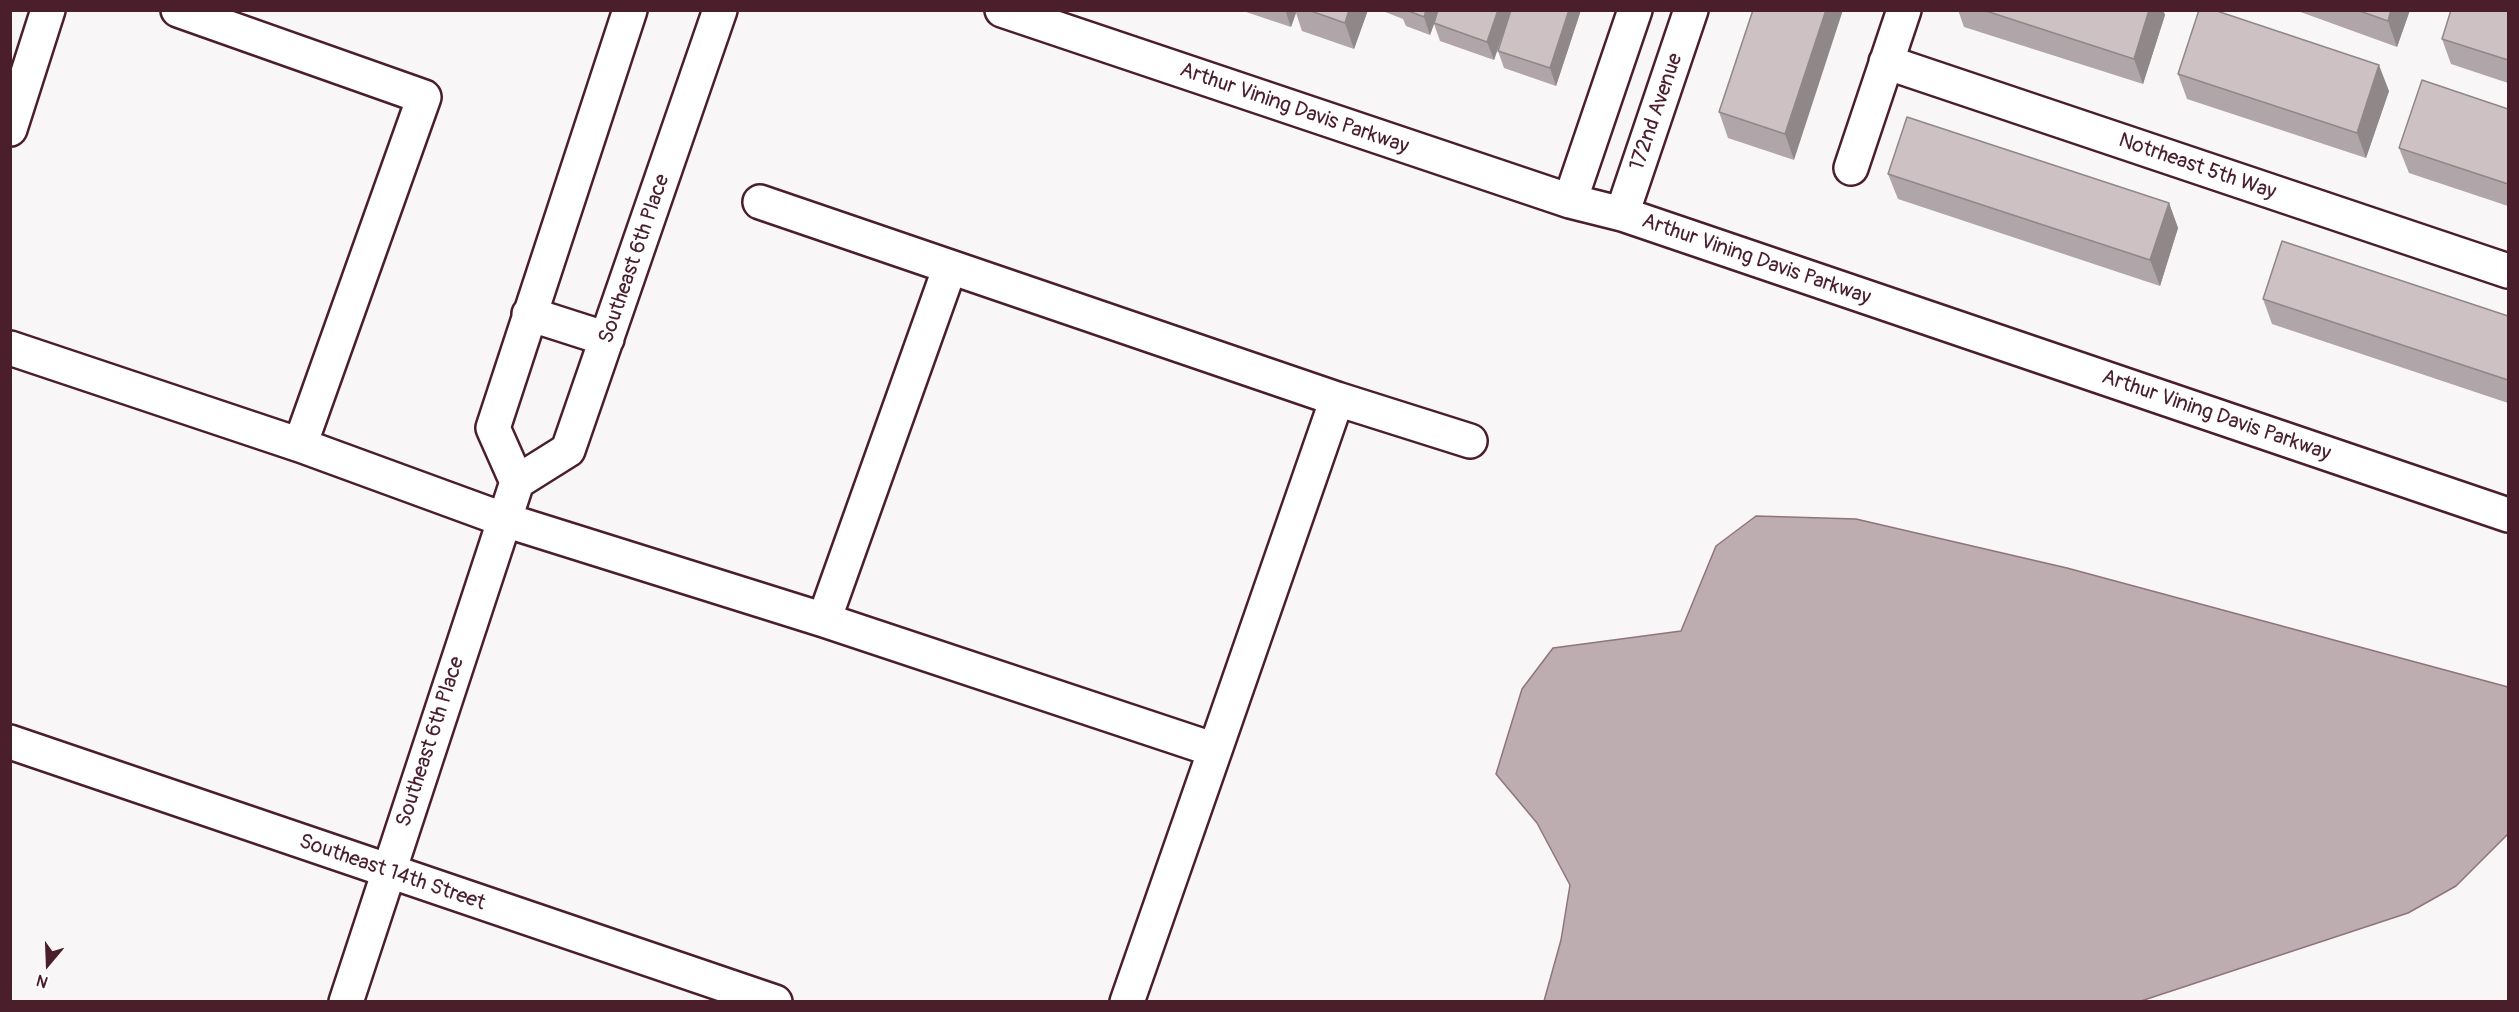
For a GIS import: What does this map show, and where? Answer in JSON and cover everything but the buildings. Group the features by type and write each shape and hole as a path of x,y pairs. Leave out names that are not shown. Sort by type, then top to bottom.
{"street":[{"path":"10,129 48,10"},
{"path":"178,10 424,97 300,444"},
{"path":"517,482 494,428 529,314 630,10"},
{"name":"Southeast 6th Place","path":"346,1002 517,482 568,450 720,10"},
{"name":"Arthur Vining Davis Parkway","path":"1002,10 1570,201 1623,214 2508,514"},
{"path":"1570,201 1635,10"},
{"name":"172nd Avenue","path":"1623,214 1691,10"},
{"path":"1851,168 1904,10"},
{"name":"Notrheast 5th Way","path":"1886,62 2508,271"},
{"path":"760,202 1337,399 1470,441"},
{"path":"824,620 950,267"},
{"path":"529,314 607,339"},
{"path":"10,348 300,444 505,519 824,620 1215,750"},
{"path":"1127,1002 1337,399"},
{"name":"Southeast 14th Street","path":"10,742 775,1002"}],"shaded area":[{"path":"1756,516 1856,519 2067,568 2508,687 2508,834 2456,886 2408,913 2141,1001 1544,1001 1561,940 1570,885 1537,823 1496,774 1522,689 1553,648 1681,631 1716,546"}]}
